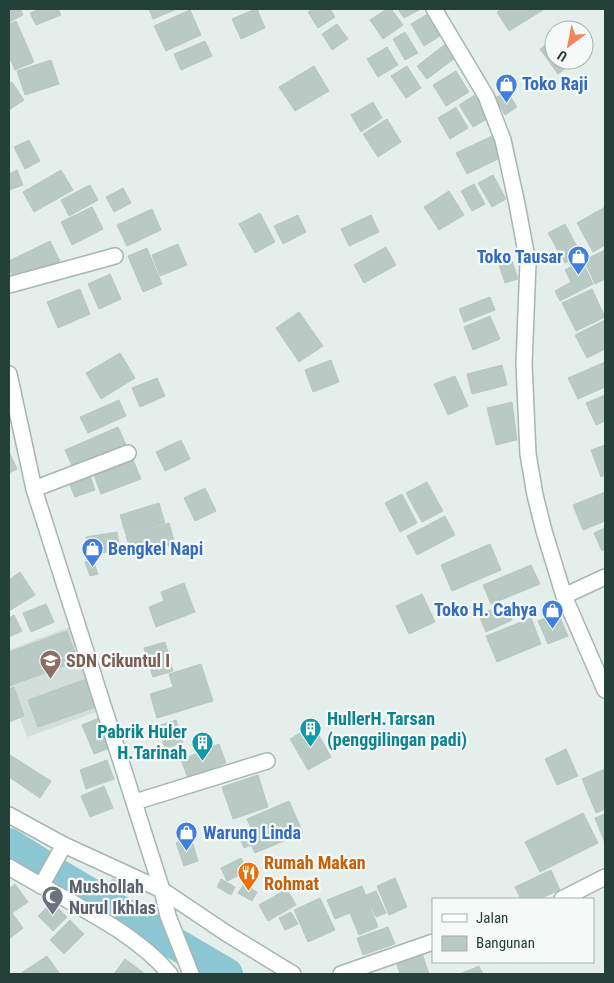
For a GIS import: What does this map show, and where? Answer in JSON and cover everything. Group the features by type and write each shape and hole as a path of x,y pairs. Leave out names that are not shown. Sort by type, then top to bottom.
{"street":[{"path":"434,9 486,96 503,140 528,263 524,364 528,454 541,522 564,596 605,690"},
{"path":"9,285 115,256"},
{"path":"9,374 34,489 135,802 168,916 191,973"},
{"path":"34,489 128,453"},
{"path":"564,596 605,577"},
{"path":"135,802 267,761"},
{"path":"9,815 64,845 162,890 292,974"},
{"path":"42,883 64,845"},
{"path":"9,867 42,883 106,922 170,974"},
{"path":"564,898 605,878"},
{"path":"341,974 432,942"}],"shaded area":[{"name":"SDN Cikuntul I","path":"72,626 102,710 27,737 20,718 9,722 9,650"}],"building":[{"path":"9,9 20,9 23,15 9,22"},
{"path":"40,9 58,9 61,15 36,25 30,13"},
{"path":"149,9 177,9 153,19"},
{"path":"257,9 265,28 241,39 232,19"},
{"path":"314,9 330,9 335,17 318,28 308,12"},
{"path":"387,9 391,9 403,25 383,39 370,20"},
{"path":"398,9 421,9 404,18"},
{"path":"502,9 543,10 509,31 497,12"},
{"path":"190,10 201,35 166,51 154,26"},
{"path":"433,11 446,32 424,46 411,24"},
{"path":"16,21 34,62 15,70 9,56 9,24"},
{"path":"337,24 348,39 332,50 322,34"},
{"path":"405,32 418,53 405,60 393,39"},
{"path":"205,41 212,56 181,70 174,54"},
{"path":"448,42 459,55 427,79 417,66"},
{"path":"544,46 544,55 540,49"},
{"path":"387,47 398,65 378,77 367,59"},
{"path":"51,60 59,84 25,95 17,71"},
{"path":"314,66 329,91 295,111 279,87"},
{"path":"407,66 421,88 406,98 391,76"},
{"path":"555,70 563,70 558,74"},
{"path":"456,71 469,92 446,106 433,85"},
{"path":"12,82 24,100 9,110 9,84"},
{"name":"Toko Raji","path":"507,91 517,107 505,115 495,98"},
{"path":"478,93 492,116 473,127 459,105"},
{"path":"373,102 382,118 361,132 351,115"},
{"path":"456,107 468,128 450,139 438,118"},
{"path":"387,119 401,142 378,157 363,134"},
{"path":"492,136 502,157 467,174 456,153"},
{"path":"29,140 40,161 25,169 14,147"},
{"path":"17,170 23,185 9,190 9,174"},
{"path":"61,170 73,190 34,212 23,192"},
{"path":"493,175 506,199 492,207 478,183"},
{"path":"474,184 485,204 472,211 461,191"},
{"path":"90,185 98,200 69,216 61,200"},
{"path":"123,188 131,203 114,212 106,197"},
{"path":"449,191 464,215 439,230 424,207"},
{"path":"92,207 103,229 72,245 61,222"},
{"path":"605,207 605,245 593,252 577,223"},
{"path":"152,209 161,230 127,246 117,225"},
{"path":"260,213 275,242 255,253 239,224"},
{"path":"298,215 306,232 283,244 274,226"},
{"path":"371,215 379,232 349,246 341,229"},
{"path":"565,224 581,254 565,263 548,233"},
{"path":"50,241 60,261 16,283 9,269 9,261"},
{"path":"178,244 187,265 160,276 152,255"},
{"path":"386,247 396,265 364,283 354,265"},
{"path":"147,248 162,284 143,292 128,256"},
{"path":"605,250 605,279 595,284 584,260"},
{"path":"512,261 518,279 505,283 499,265"},
{"name":"Toko Tausar","path":"582,261 593,284 560,301 555,291 571,282 565,270"},
{"path":"110,274 121,299 99,309 88,284"},
{"path":"80,289 90,314 58,328 47,302"},
{"path":"592,289 605,317 576,331 562,303"},
{"path":"490,297 495,310 464,322 459,309"},
{"path":"299,312 323,346 299,362 276,328"},
{"path":"490,316 500,339 473,350 464,327"},
{"path":"605,320 605,349 587,358 575,335"},
{"path":"120,353 135,378 101,399 86,373"},
{"path":"331,360 339,382 313,392 305,370"},
{"path":"605,362 605,387 578,399 568,378"},
{"path":"502,365 507,385 472,394 467,374"},
{"path":"455,376 468,406 448,415 434,384"},
{"path":"157,378 165,396 140,407 132,388"},
{"path":"605,395 605,421 596,425 586,403"},
{"path":"119,400 126,416 88,433 80,417"},
{"path":"512,402 517,440 496,445 487,408"},
{"path":"118,427 127,447 74,470 65,450"},
{"path":"181,440 190,459 165,471 156,452"},
{"path":"605,445 605,475 601,477 591,450"},
{"path":"9,452 17,469 9,473"},
{"path":"131,455 141,479 101,494 92,470"},
{"path":"89,472 95,490 75,497 68,480"},
{"path":"427,482 443,511 422,522 406,493"},
{"path":"205,488 216,511 195,521 184,498"},
{"path":"605,492 605,521 583,530 573,505"},
{"path":"402,494 417,523 400,532 385,503"},
{"path":"159,503 165,523 126,535 120,515"},
{"path":"445,516 455,535 417,555 407,536"},
{"path":"169,523 175,544 133,557 126,536"},
{"path":"605,528 605,549 602,551 594,533"},
{"path":"117,532 120,550 89,555 86,537"},
{"path":"490,544 501,570 452,591 441,565"},
{"name":"Bengkel Napi","path":"93,560 98,574 90,576 85,562"},
{"path":"531,565 540,584 491,604 483,585"},
{"path":"20,572 35,595 9,611 9,580"},
{"path":"184,583 195,612 156,627 149,607 164,601 161,592"},
{"path":"422,594 435,622 409,634 396,606"},
{"path":"46,604 54,622 31,632 23,613"},
{"path":"505,604 512,620 486,632 479,615"},
{"name":"Toko H. Cahya","path":"558,613 568,636 548,644 538,621"},
{"path":"14,615 22,631 9,637 9,618"},
{"path":"531,618 541,644 497,662 486,636"},
{"path":"67,631 78,661 9,686 9,652"},
{"path":"165,642 173,671 153,677 144,648"},
{"path":"201,664 213,701 157,718 150,694 173,687 169,674"},
{"path":"89,678 99,706 38,727 28,700"},
{"path":"14,687 24,716 9,722 9,689"},
{"path":"99,718 110,748 94,754 82,725"},
{"path":"176,720 183,742 165,749 158,726"},
{"name":"HullerH.Tarsan (penggilingan padi)","path":"313,725 331,757 308,770 290,739"},
{"name":"Pabrik Huler H.Tarinah","path":"219,744 226,763 188,778 181,760"},
{"path":"566,749 578,776 557,785 545,759"},
{"path":"10,755 51,781 40,798 9,777"},
{"path":"107,760 114,779 86,789 80,770"},
{"path":"605,769 605,809 596,813 582,779"},
{"path":"258,775 268,807 233,819 222,787"},
{"path":"104,786 113,808 90,817 81,796"},
{"path":"289,801 303,833 255,853 251,845 244,848 239,836 252,830 247,819"},
{"path":"583,813 598,843 540,872 525,842"},
{"path":"605,814 605,843 595,818"},
{"name":"Warung Linda","path":"191,838 198,861 184,866 176,843"},
{"path":"241,858 248,871 227,881 221,868"},
{"path":"551,870 560,890 541,898 520,898 515,887"},
{"path":"395,878 407,907 389,915 377,886"},
{"path":"113,879 122,884 117,894 107,889"},
{"path":"221,879 235,887 231,895 217,887"},
{"path":"15,884 28,902 12,913 23,928 9,939 9,889"},
{"name":"Rumah Makan Rohmat","path":"244,884 257,892 252,901 238,893"},
{"path":"362,886 378,927 359,935 350,913 335,919 327,900"},
{"path":"287,889 296,905 268,921 259,905"},
{"path":"376,891 386,913 376,917 366,895"},
{"path":"320,898 335,930 308,942 294,910"},
{"name":"Mushollah Nurul Ikhlas","path":"52,902 67,917 53,931 38,916"},
{"path":"291,912 298,924 285,930 279,918"},
{"path":"70,920 84,934 64,954 50,940"},
{"path":"388,927 395,944 363,955 357,938"},
{"path":"422,953 429,974 400,974 396,962"},
{"path":"47,956 60,974 20,974"},
{"path":"125,959 145,974 114,974"},
{"path":"479,966 483,974 460,974"}],"waterway":[{"path":"9,844 227,974"}],"place":[{"name":"Toko Raji","path":"506,103"},
{"name":"Toko Tausar","path":"579,276"},
{"name":"Bengkel Napi","path":"92,568"},
{"name":"Toko H. Cahya","path":"553,629"},
{"name":"SDN Cikuntul I","path":"50,680"},
{"name":"HullerH.Tarsan (penggilingan padi)","path":"311,748"},
{"name":"Pabrik Huler H.Tarinah","path":"203,761"},
{"name":"Warung Linda","path":"187,852"},
{"name":"Rumah Makan Rohmat","path":"248,892"},
{"name":"Mushollah Nurul Ikhlas","path":"53,916"}]}
